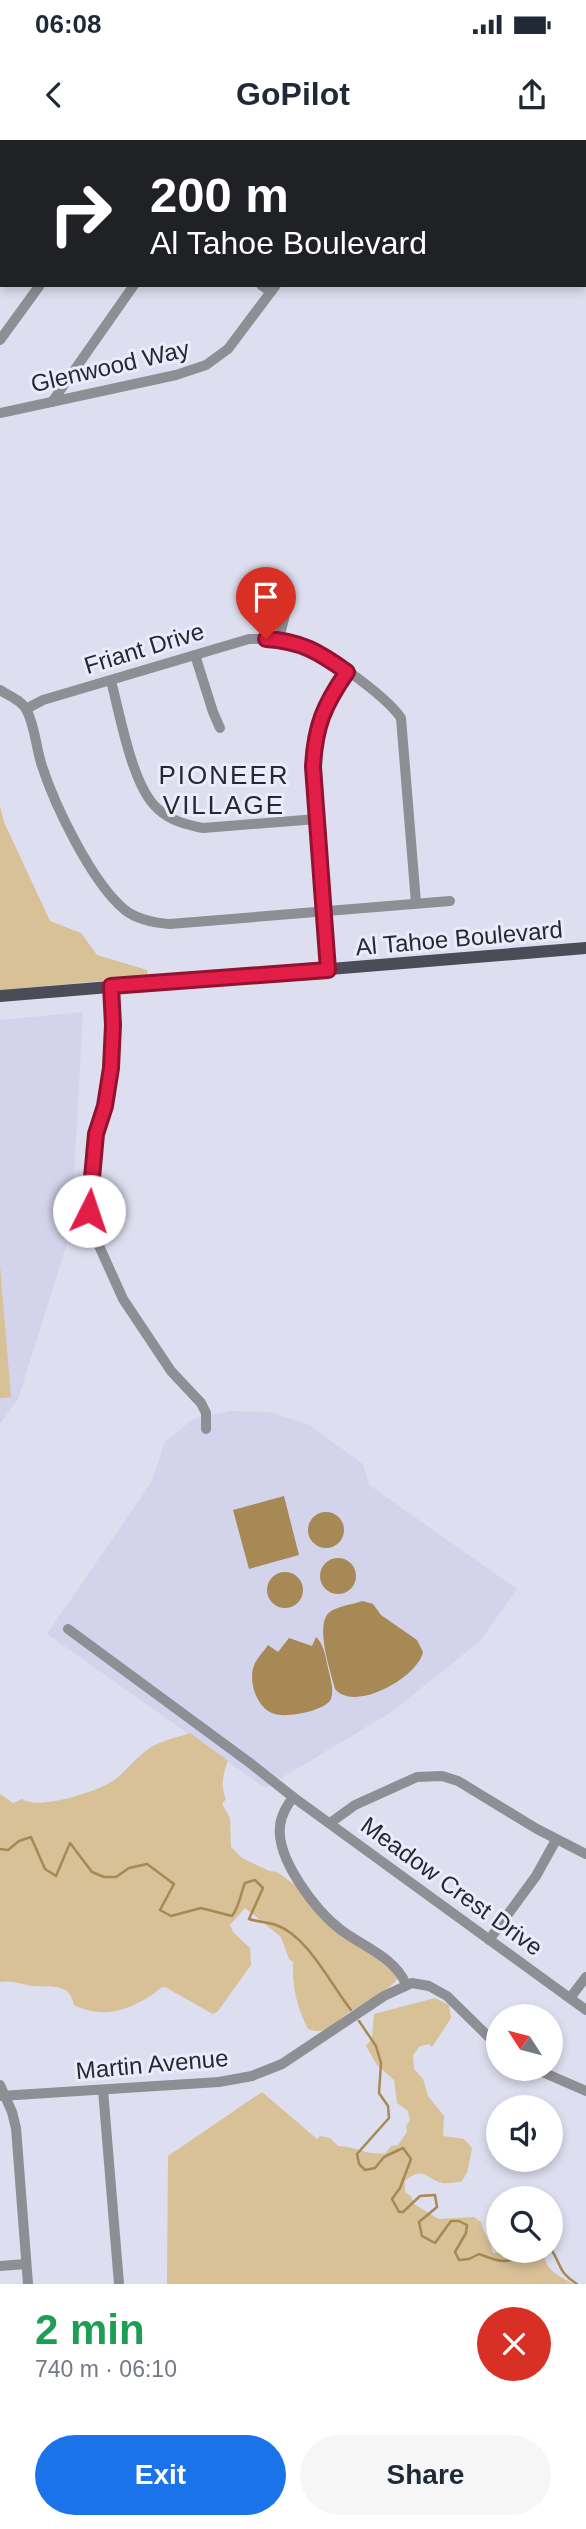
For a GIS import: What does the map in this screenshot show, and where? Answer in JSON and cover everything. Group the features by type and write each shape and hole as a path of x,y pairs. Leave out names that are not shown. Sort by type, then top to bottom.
{"main road":[{"name":"Al Tahoe Boulevard","path":"0,996 586,948"}],"street":[{"path":"0,340 39,287"},
{"path":"52,402 133,287"},
{"name":"Glenwood Way","path":"0,413 176,375 206,365 228,349 274,289"},
{"path":"279,639 287,606"},
{"name":"Friant Drive","path":"26,709 43,701 249,639 279,639 316,650 388,702 401,718 416,903"},
{"path":"195,655 220,728"},
{"path":"328,970 313,767 318,722 347,672"},
{"path":"111,681 137,776 156,808 186,825 203,828 317,819"},
{"path":"0,690 20,702 26,709 43,768 60,808 94,871 116,901 127,911 154,923 170,924 450,901"},
{"path":"111,986 111,1068 105,1106 96,1134 90,1189 91,1228 123,1299 171,1371 201,1403 206,1413 206,1429"},
{"name":"Meadow Crest Drive","path":"68,1629 586,2010"},
{"path":"330,1823 355,1805 418,1777 431,1774 458,1782 556,1840 586,1854"},
{"path":"293,1797 284,1811 279,1827 281,1845 288,1863 314,1902 331,1922 390,1962 406,1984 420,1983 438,1990 486,2034"},
{"path":"489,1940 536,1876 556,1840"},
{"path":"570,1998 586,1977"},
{"name":"Martin Avenue","path":"3,2096 219,2082 252,2076 298,2056 406,1984"},
{"path":"563,2081 586,2091"},
{"path":"0,2085 16,2128 28,2284"},
{"path":"103,2090 119,2284"},
{"path":"0,2266 26,2264"}],"shaded area":[{"path":"0,806 4,822 50,921 81,933 97,955 147,970 148,977 0,990"},
{"path":"83,1012 71,1231 18,1399 0,1424 0,1020"},
{"path":"0,1266 11,1397 0,1398"},
{"path":"230,1411 270,1412 309,1425 363,1464 369,1485 517,1589 480,1641 390,1713 265,1788 47,1634 151,1483 165,1442 193,1419"},
{"path":"284,1496 299,1555 249,1569 233,1510"},
{"path":"326,1512 339,1517 344,1530 339,1543 326,1548 313,1543 308,1530 313,1517"},
{"path":"338,1558 351,1563 356,1576 351,1589 338,1594 325,1589 320,1576 325,1563"},
{"path":"285,1572 298,1577 303,1590 298,1603 285,1608 272,1603 267,1590 272,1577"},
{"path":"363,1601 373,1604 381,1615 417,1640 423,1652 419,1662 398,1681 385,1689 356,1697 344,1695 335,1689 325,1648 323,1625 331,1611"},
{"path":"316,1637 326,1658 332,1686 331,1699 322,1707 296,1714 280,1715 268,1711 258,1700 253,1685 256,1661 268,1645 278,1652 289,1638 312,1646"},
{"path":"190,1733 228,1761 223,1780 226,1799 222,1804 230,1818 231,1847 242,1858 277,1872 306,1893 323,1917 382,1951 399,1977 382,1993 348,2013 328,2029 308,2029 296,1997 293,1962 289,1959 281,1937 245,1908 230,1925 233,1932 250,1948 251,1965 218,2011 213,2014 165,1987 124,2009 95,2012 74,2005 68,1992 58,1987 0,1982 0,1794 13,1803 22,1799 42,1803 84,1794 116,1779 153,1746"},
{"path":"435,1998 449,2005 451,2018 432,2047 429,2044 420,2046 413,2055 414,2069 423,2079 428,2096 444,2116 443,2136 464,2139 472,2148 467,2173 461,2182 442,2183 416,2174 405,2181 405,2192 411,2196 414,2204 439,2219 474,2217 481,2222 486,2236 486,2263 546,2263 557,2275 573,2284 167,2284 168,2156 262,2092 317,2139 320,2136 330,2138 338,2146 373,2153 386,2153 391,2146 398,2145 407,2132 406,2126 410,2120 408,2111 397,2103 394,2080 377,2065 366,2046 372,2039 374,2014"}],"waterway":[{"path":"0,1849 8,1850 19,1841 31,1837 45,1869 56,1876 70,1843 92,1872 104,1877 116,1877 129,1868 147,1864 174,1884 160,1910 171,1916 201,1908 232,1916 245,1883 255,1880 263,1888 249,1919 276,1925 298,1939 318,1962 351,2010"},
{"path":"359,2021 376,2046 381,2063 379,2093 388,2106 389,2118 357,2154 359,2164 365,2170 375,2168 384,2157 403,2148 411,2159 400,2188 392,2199 399,2212 403,2212 420,2196 435,2195 437,2207 419,2222 422,2236 435,2243 451,2221 459,2221 467,2225 466,2233 455,2252 459,2260 479,2254 486,2256"},
{"path":"558,2263 563,2272 577,2284"}],"district":[{"name":"PIONEER VILLAGE","path":"224,790"}],"route":[{"path":"89,1211 96,1134 105,1106 111,1068 111,986 328,970 313,767 314,744 318,722 347,672 316,650 299,643 266,639"}]}
